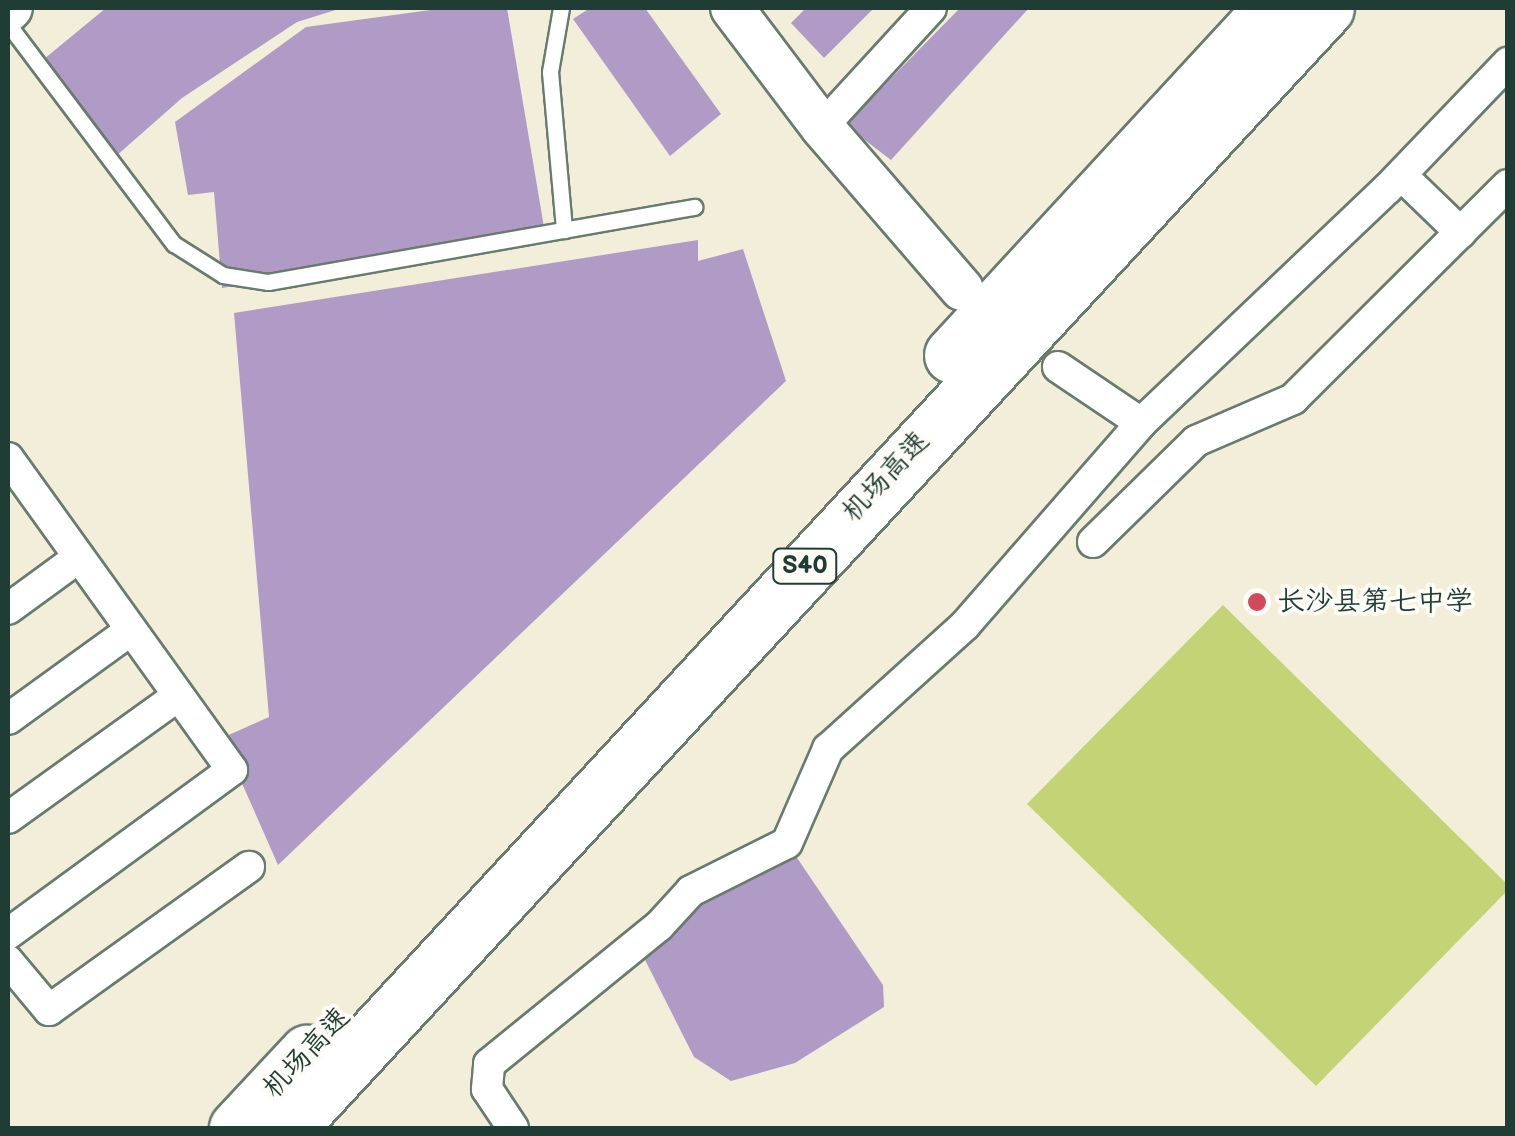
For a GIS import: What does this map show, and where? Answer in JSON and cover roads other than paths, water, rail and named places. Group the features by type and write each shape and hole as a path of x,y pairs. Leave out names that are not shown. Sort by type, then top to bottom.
{"highway":[{"name":"机场高速","path":"236,1128 1272,8"},
{"name":"机场高速","path":"288,1128 1326,8"}],"street":[{"path":"732,8 822,127 962,289"},
{"path":"822,127 931,8"},
{"path":"513,1128 487,1089 489,1064 659,926 692,891 787,844 828,748 965,625 1142,423 1401,175 1508,63"},
{"path":"1401,175 1462,233"},
{"path":"1093,542 1196,441 1293,399 1508,185"},
{"path":"1058,367 1142,423"},
{"path":"8,458 17,490 79,558 232,770 8,934"},
{"path":"8,609 79,558"},
{"path":"8,719 131,630"},
{"path":"8,818 178,696"},
{"path":"8,961 49,1010 250,866"}],"lane":[{"path":"561,8 550,72 564,230"},
{"path":"8,24 174,244 223,275 268,282 694,207"}],"place":[{"name":"长沙县第七中学","path":"1257,602"}]}
